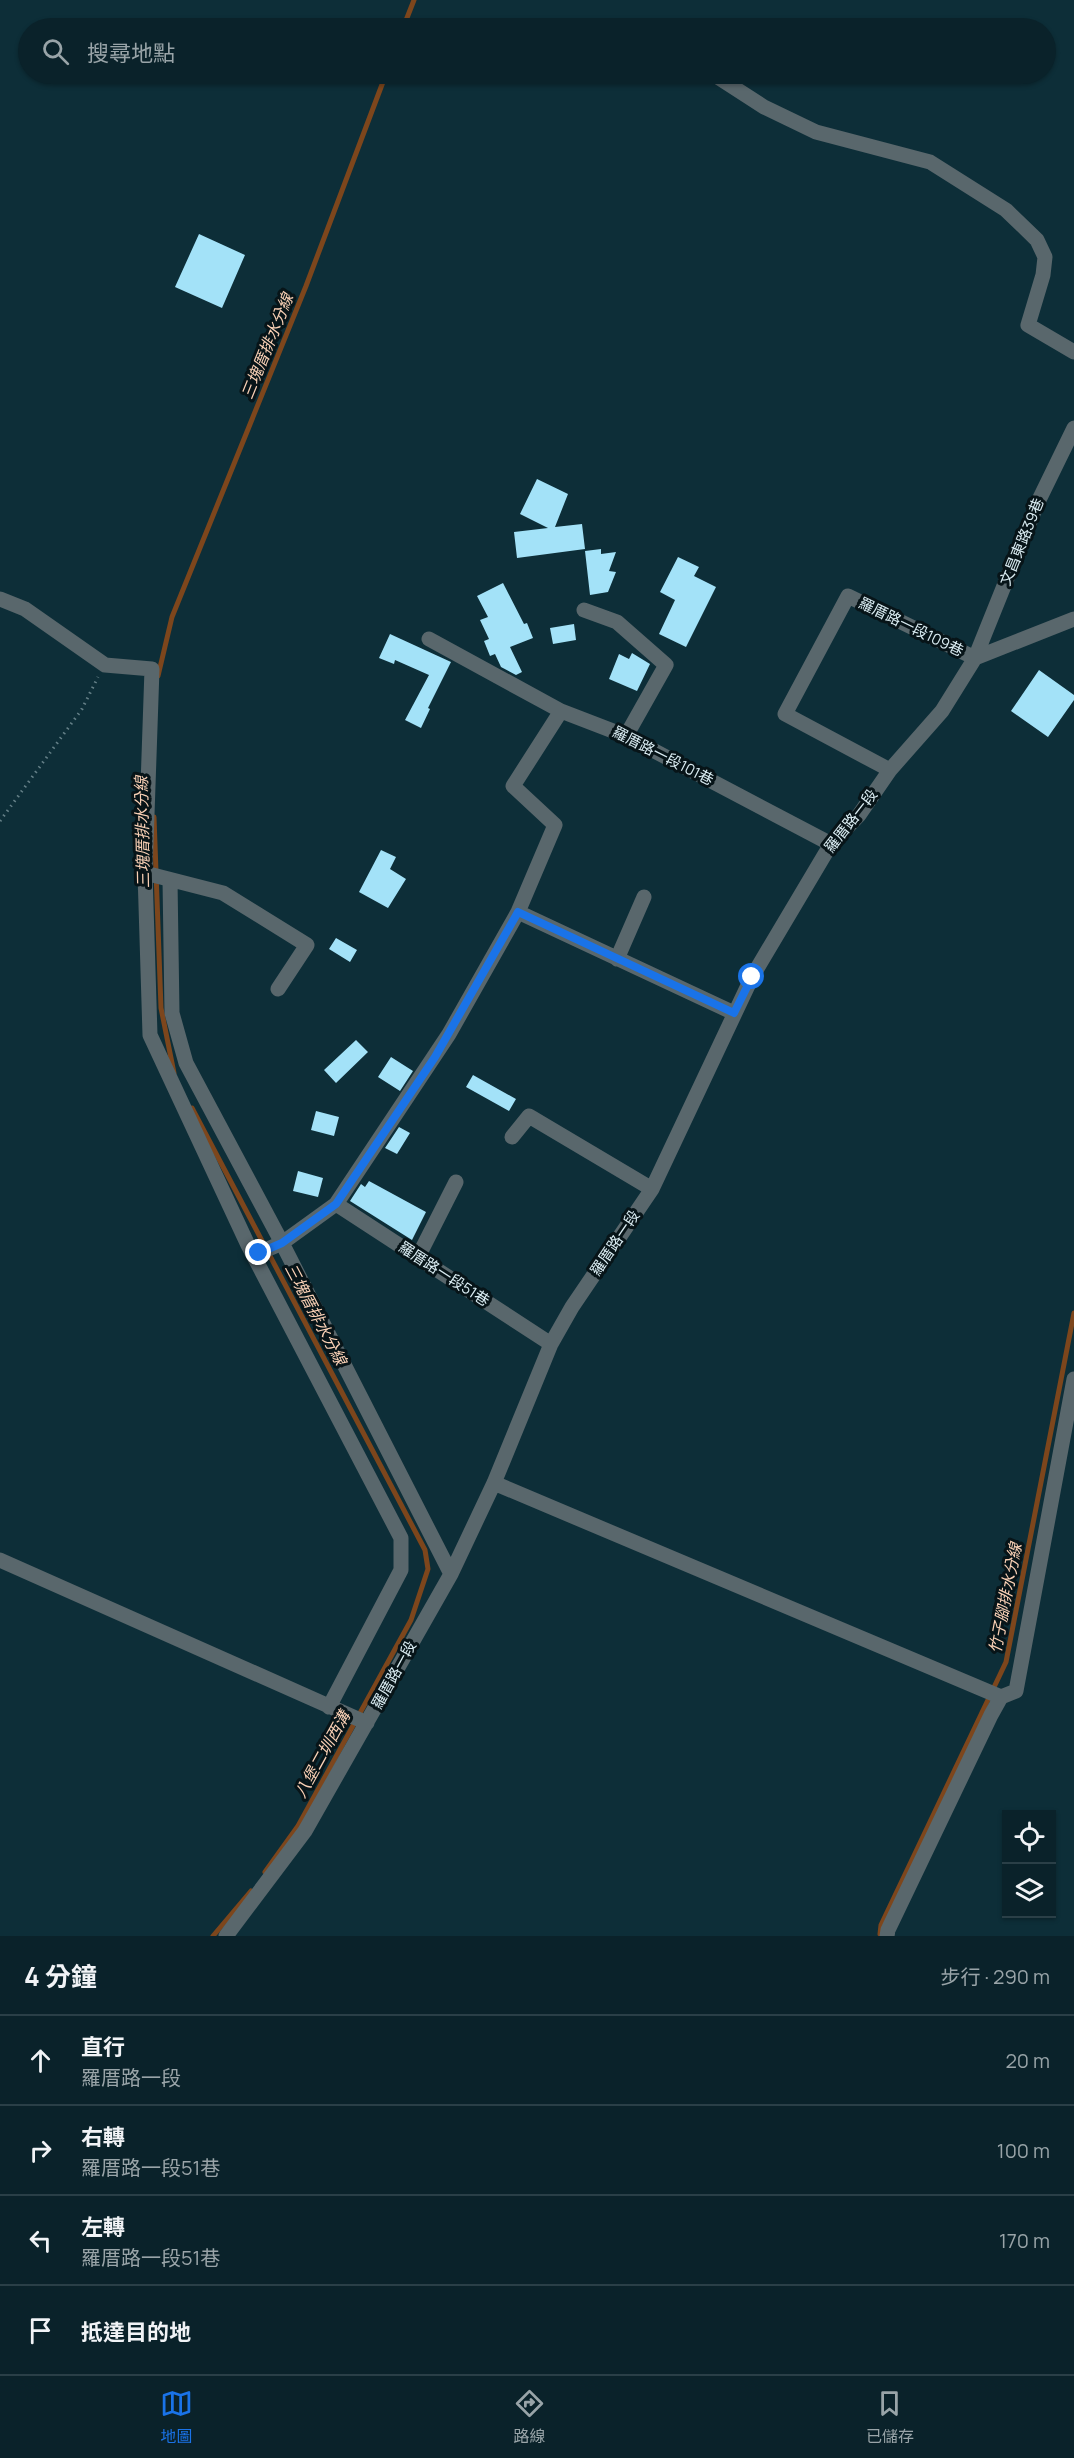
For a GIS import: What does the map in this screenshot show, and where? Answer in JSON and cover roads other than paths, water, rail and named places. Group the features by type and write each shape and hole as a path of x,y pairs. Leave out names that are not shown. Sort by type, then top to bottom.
{"street":[{"path":"728,84 764,107 816,132 930,162 1006,210 1037,240 1046,257 1028,325 1074,352"},
{"name":"文昌東路39巷","path":"975,658 1037,504 1074,428"},
{"name":"羅厝路一段109巷","path":"890,770 785,714 848,596 975,658"},
{"path":"0,599 25,609 105,665 152,669 145,873 150,1035 256,1254 401,1538 401,1570 329,1707"},
{"path":"584,609 617,622 666,665 626,736"},
{"path":"975,658 1074,619"},
{"name":"羅厝路一段101巷","path":"429,639 561,711 626,736 831,844"},
{"name":"羅厝路一段","path":"226,1936 305,1831 451,1574 494,1483 551,1344 572,1307 652,1189 752,977 831,844 860,816 890,770 942,711 975,658"},
{"path":"256,1254 278,1245 336,1204 435,1057 518,912 555,825 513,786 561,711"},
{"path":"145,873 223,893 307,945 278,988"},
{"path":"170,880 172,1013 186,1063 278,1245 451,1574"},
{"path":"617,959 644,897"},
{"path":"518,912 734,1013"},
{"path":"512,1137 529,1116 652,1189"},
{"path":"418,1257 456,1182"},
{"name":"羅厝路一段51巷","path":"336,1204 551,1344"},
{"path":"887,1936 925,1851 1001,1697 1016,1691 1074,1379"},
{"path":"494,1483 1001,1697"},
{"path":"0,1560 367,1723"}],"waterway":[{"name":"三塊厝排水分線","path":"407,18 414,0"},
{"name":"三塊厝排水分線","path":"158,676 172,617 306,286 382,84"},
{"name":"三塊厝排水分線","path":"154,817 161,1008 174,1073"},
{"name":"三塊厝排水分線","path":"192,1108 425,1550 428,1569 411,1620 298,1826 265,1872"},
{"name":"竹子腳排水分線","path":"880,1934 881,1925 1006,1662 1074,1313"},
{"name":"八堡二圳西溝","path":"213,1936 251,1891"}]}
